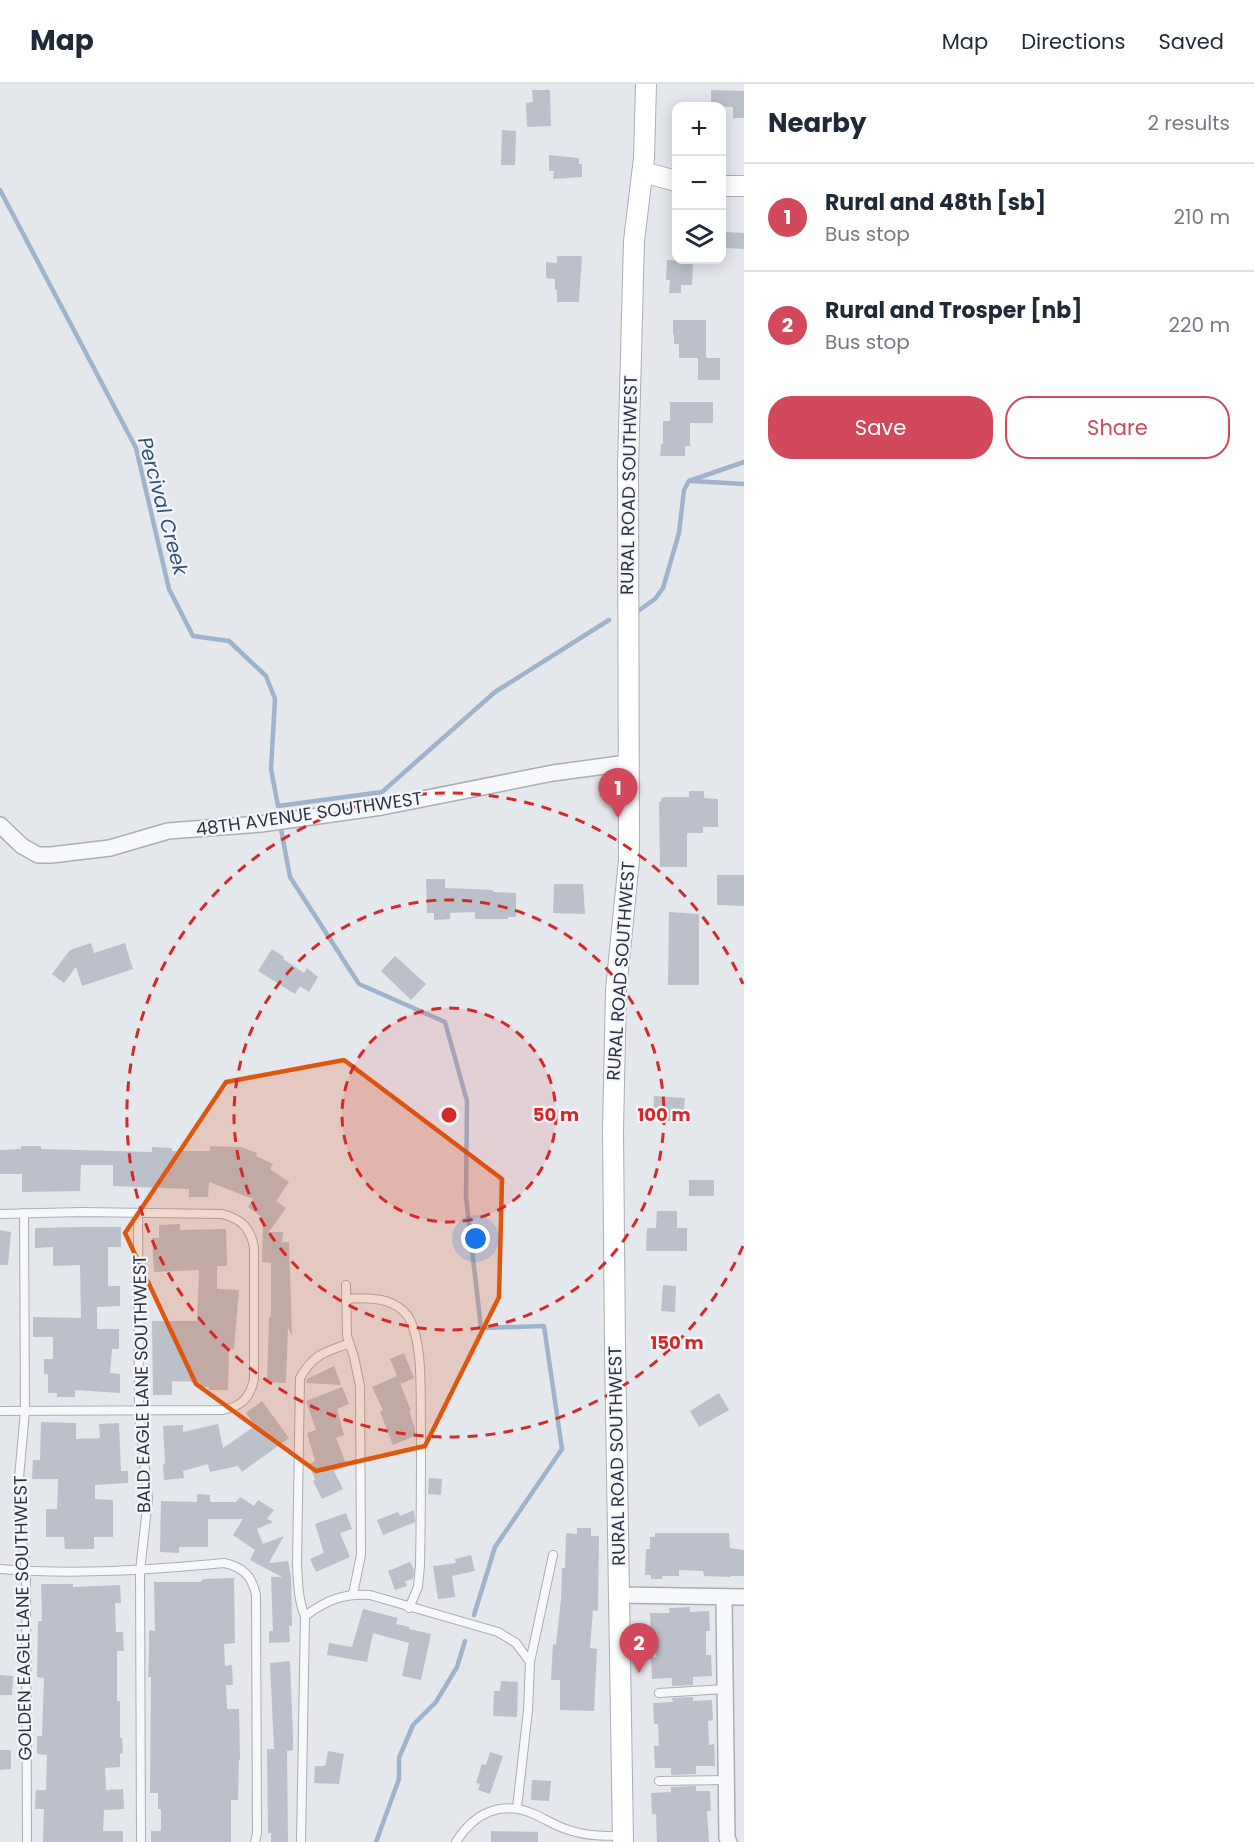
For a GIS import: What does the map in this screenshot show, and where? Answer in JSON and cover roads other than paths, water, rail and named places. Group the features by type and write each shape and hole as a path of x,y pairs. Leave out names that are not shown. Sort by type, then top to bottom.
{"street":[{"name":"RURAL ROAD SOUTHWEST","path":"623,1839 613,1130 616,990 629,860 627,763 630,365 634,241 636,211 643,172 646,84"},
{"path":"643,172 672,180"},
{"path":"726,186 744,186"},
{"name":"48TH AVENUE SOUTHWEST","path":"0,825 22,846 38,855 51,855 110,848 168,831 261,824 382,807 553,773 627,763"},
{"path":"619,1595 744,1598"},
{"path":"724,1597 727,1838 729,1842"}],"lane":[{"name":"GOLDEN EAGLE LANE SOUTHWEST","path":"24,1213 25,1411 17,1500 26,1571 27,1842"},
{"name":"BALD EAGLE LANE SOUTHWEST","path":"138,1213 139,1411 148,1499 140,1570 141,1842"},
{"path":"0,1214 222,1214 234,1217 244,1224 251,1234 254,1247 254,1378 252,1391 245,1401 234,1408 222,1410 0,1411"},
{"path":"346,1285 348,1344 354,1357 360,1386 361,1556 353,1594"},
{"path":"346,1299 370,1298 398,1306 408,1317 415,1333 420,1394 420,1565 418,1587 409,1608"},
{"path":"301,1842 305,1616 301,1607 297,1564 300,1378 307,1366 319,1355 348,1344"},
{"path":"517,1808 528,1710 530,1662 553,1555"},
{"path":"0,1569 26,1571 140,1570 224,1563 236,1566 246,1573 253,1583 256,1595 257,1833 255,1842"},
{"path":"305,1616 336,1598 353,1594 370,1595 498,1632 516,1643 530,1662"},
{"path":"659,1693 725,1689"},
{"path":"659,1781 726,1780"},
{"path":"456,1842 479,1817 498,1808 517,1808 571,1831 623,1839"}],"waterway":[{"name":"Percival Creek","path":"0,190 136,448 169,589 193,636 229,641 266,676 275,699 271,769 278,806 382,792 495,692 609,620"},
{"path":"638,611 655,599 663,588 679,533 684,490 689,481 744,462"},
{"path":"692,481 744,484"},
{"name":"Percival Creek","path":"281,829 290,877 359,984 445,1022 467,1101 466,1197 481,1328 544,1326 562,1449 495,1547 474,1615"},
{"name":"Percival Creek","path":"376,1842 399,1779 399,1758 413,1725 436,1702 457,1667 465,1641"}],"place":[{"name":"Rural and 48th [sb]","path":"618,818"},
{"name":"Rural and Trosper [nb]","path":"639,1673"}]}
